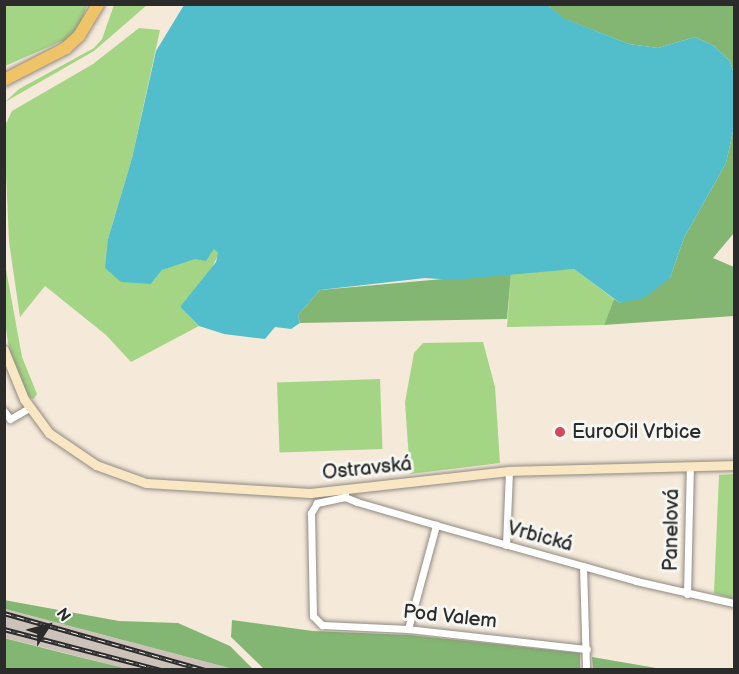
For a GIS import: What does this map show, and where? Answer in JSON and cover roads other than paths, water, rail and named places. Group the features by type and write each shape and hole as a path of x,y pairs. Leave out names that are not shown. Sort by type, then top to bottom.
{"highway":[{"path":"4,80 66,48 79,36 98,4"}],"main road":[{"name":"Ostravská","path":"4,350 29,408 49,433 80,457 128,478 184,488 345,494 509,471 735,465"}],"street":[{"path":"4,411 10,419 29,408"},
{"name":"Panelová","path":"687,594 690,466"},
{"path":"506,545 509,471"},
{"name":"Vrbická","path":"345,494 436,525 506,545 687,594 735,603"},
{"name":"Pod Valem","path":"345,494 317,503 311,513 313,616 322,625 408,628 587,649"},
{"path":"408,628 436,525"},
{"path":"584,566 586,669"}],"water":[{"path":"184,5 548,5 563,18 629,44 658,48 695,37 714,46 730,61 734,74 734,127 726,163 684,238 670,278 644,298 620,303 574,269 452,280 425,278 320,290 298,315 300,323 291,329 275,327 265,339 224,334 199,326 180,307 216,262 218,253 214,249 206,261 195,259 162,270 151,284 121,282 105,268 108,239 132,158 156,51"}],"railway":[{"path":"4,613 205,670"},
{"path":"4,629 161,670"}],"place":[{"name":"EuroOil Vrbice","path":"560,432"}]}
